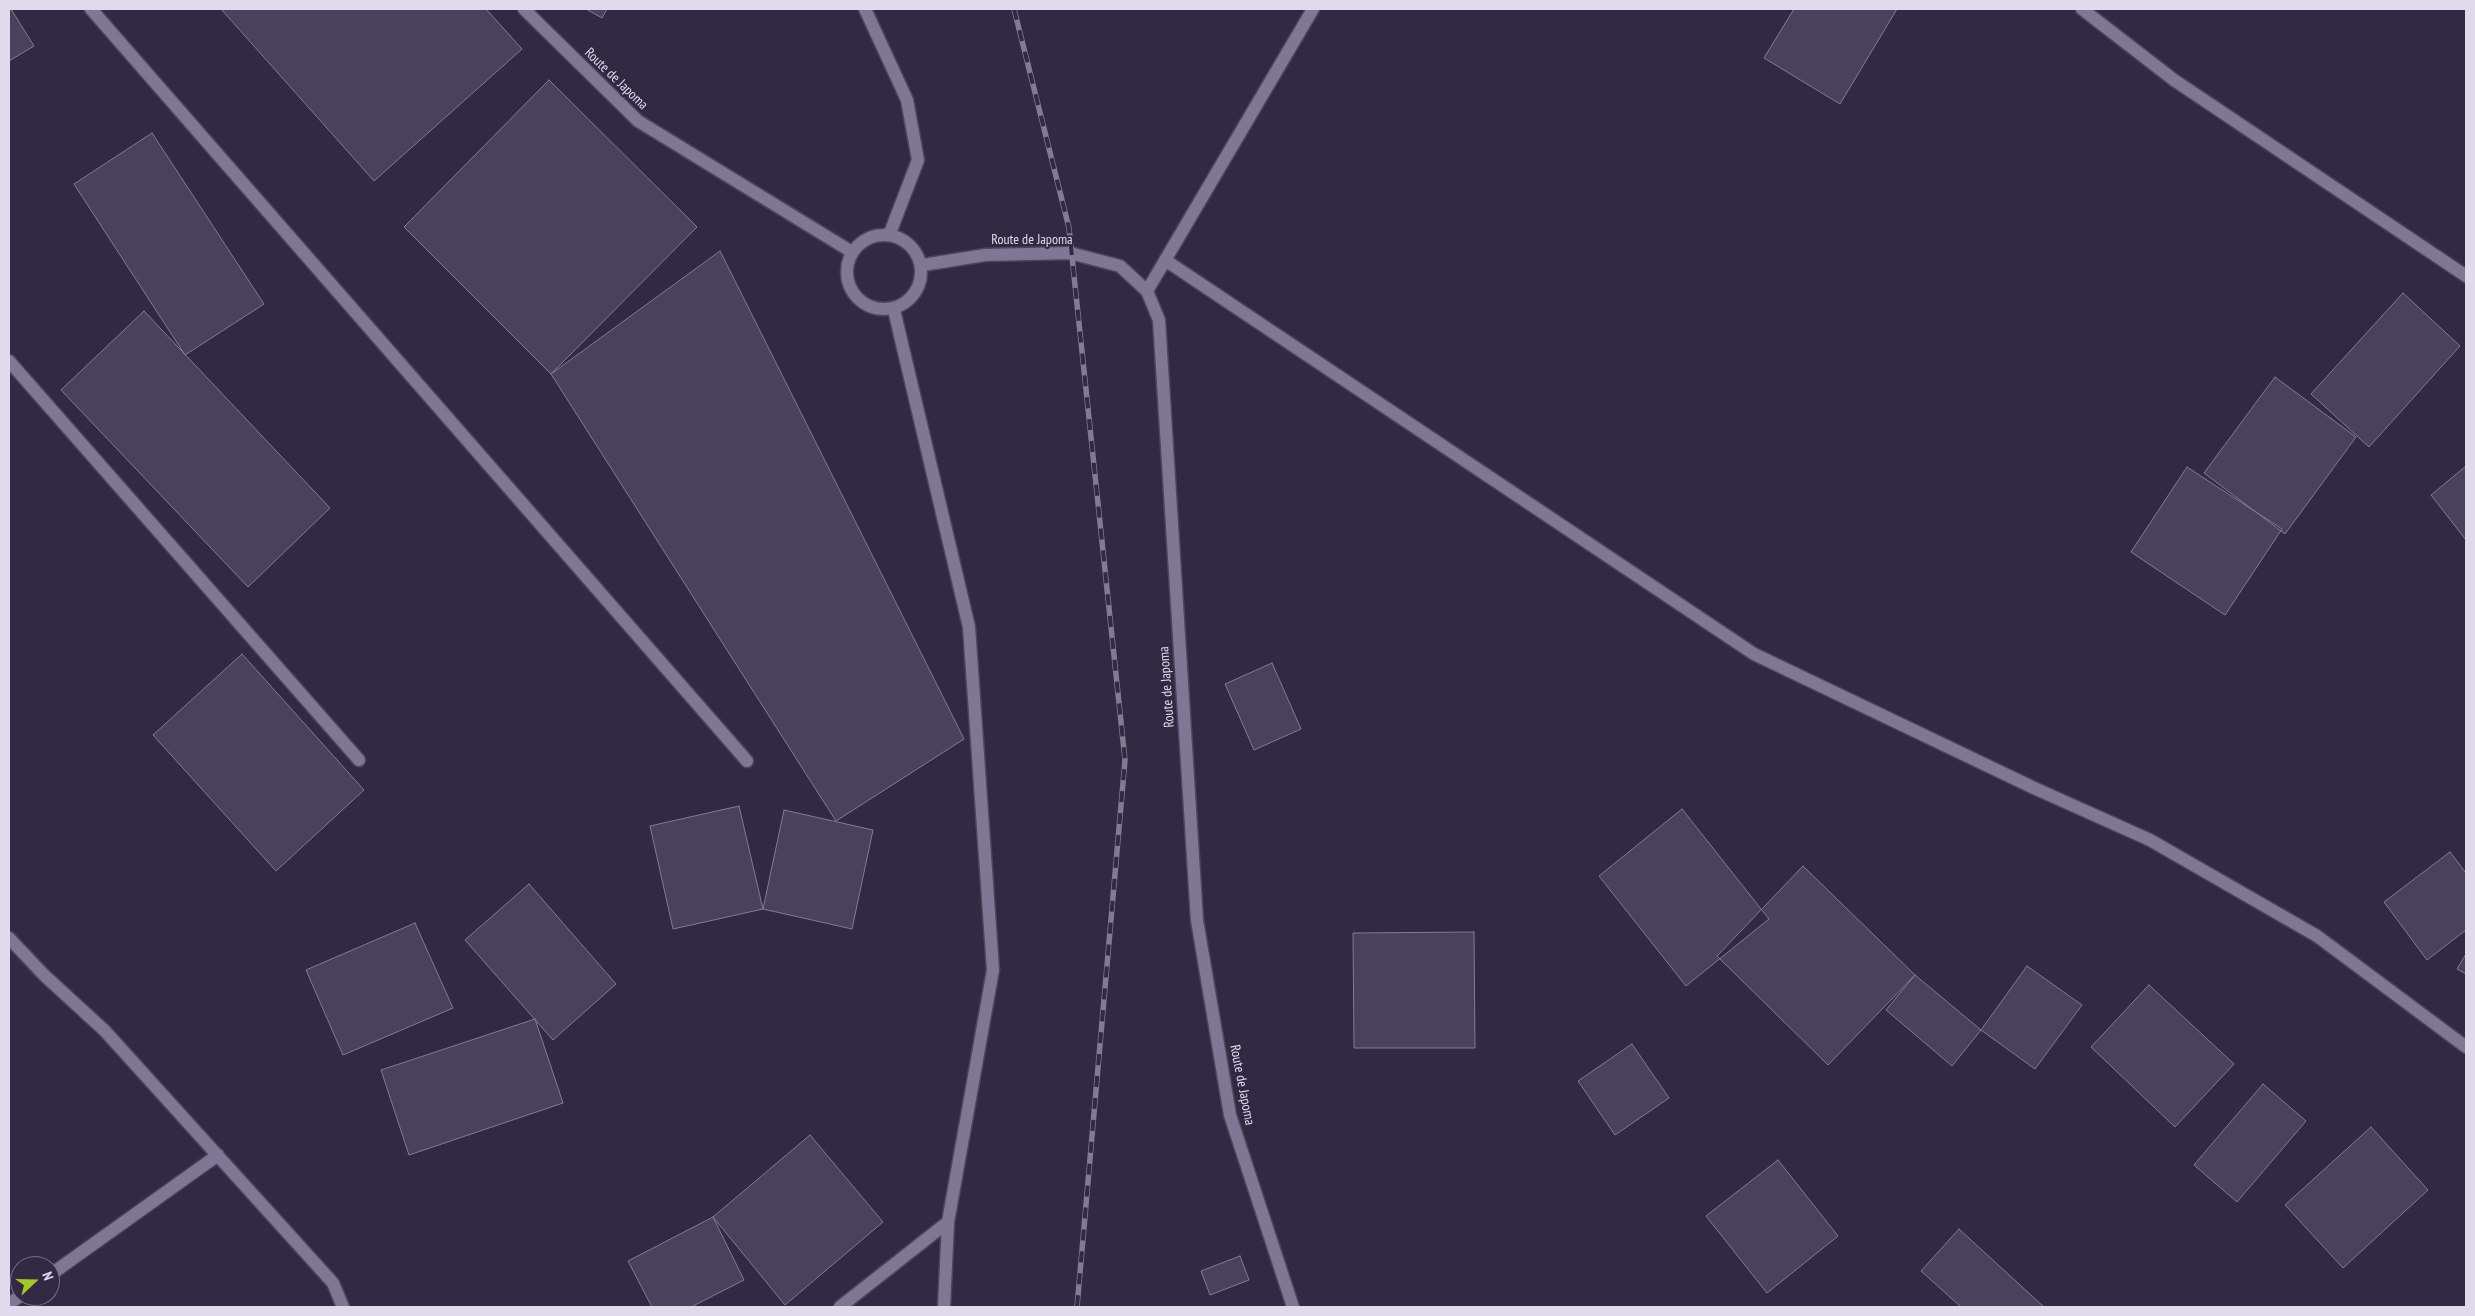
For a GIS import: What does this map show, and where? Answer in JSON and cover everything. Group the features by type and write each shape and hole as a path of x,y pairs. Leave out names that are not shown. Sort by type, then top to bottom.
{"street":[{"path":"91,9 747,761"},
{"name":"Route de Japoma","path":"524,9 638,121 852,252"},
{"path":"865,9 908,100 918,160 890,233"},
{"path":"1147,291 1313,9"},
{"path":"2082,9 2174,80 2466,276"},
{"path":"890,233 912,244 923,265 917,293 894,310 871,308 853,294 846,273 852,252 868,237 890,233"},
{"name":"Route de Japoma","path":"923,265 985,255 1070,253 1120,266 1147,291 1159,320 1197,920 1230,1115 1293,1307"},
{"path":"1165,260 1754,654 2034,788 2150,840 2317,936 2466,1047"},
{"path":"894,310 969,627 993,970 948,1222 944,1307"},
{"path":"9,361 358,760"},
{"path":"9,938 44,975 105,1031 218,1155 333,1283 343,1307"},
{"path":"60,1268 218,1155"},
{"path":"840,1307 948,1222"}],"building":[{"path":"9,9 11,9 34,46 9,61"},
{"path":"221,9 486,9 522,49 374,181"},
{"path":"586,9 607,9 602,18"},
{"path":"1794,9 1897,9 1840,104 1764,58"},
{"path":"549,80 697,227 551,374 404,227"},
{"path":"152,133 264,304 185,355 74,184"},
{"path":"720,251 964,739 836,821 551,374"},
{"path":"2403,293 2460,346 2369,447 2311,394"},
{"path":"144,311 330,508 248,587 61,390"},
{"path":"2275,377 2356,437 2285,534 2204,473"},
{"path":"2466,466 2466,540 2431,495"},
{"path":"2187,467 2282,529 2225,615 2131,552"},
{"path":"242,654 364,790 276,871 153,735"},
{"path":"1272,663 1301,729 1254,750 1225,684"},
{"path":"739,806 763,909 673,929 650,826"},
{"path":"1682,809 1769,919 1686,986 1599,876"},
{"path":"784,810 873,830 852,929 763,909"},
{"path":"2450,852 2466,873 2466,930 2427,960 2384,902"},
{"path":"1803,866 1915,975 1828,1065 1717,956"},
{"path":"529,884 616,984 553,1040 465,940"},
{"path":"415,923 453,1008 343,1055 306,970"},
{"path":"1474,932 1475,1048 1354,1048 1353,933"},
{"path":"2466,954 2466,974 2457,969"},
{"path":"2027,966 2082,1005 2035,1069 1981,1030"},
{"path":"1915,975 1981,1030 1952,1066 1886,1010"},
{"path":"2149,985 2234,1064 2175,1127 2091,1047"},
{"path":"535,1019 563,1103 409,1155 381,1070"},
{"path":"1632,1044 1669,1098 1615,1135 1578,1081"},
{"path":"2263,1084 2306,1121 2237,1202 2194,1165"},
{"path":"2371,1127 2428,1190 2343,1268 2285,1205"},
{"path":"810,1135 883,1222 785,1305 713,1217"},
{"path":"1778,1160 1838,1236 1767,1293 1706,1216"},
{"path":"713,1217 744,1280 691,1307 652,1307 628,1261"},
{"path":"1959,1229 2044,1307 1961,1307 1921,1271"},
{"path":"1240,1256 1249,1280 1210,1295 1201,1271"}],"railway":[{"path":"1014,9 1069,228 1125,760 1077,1307"}]}
